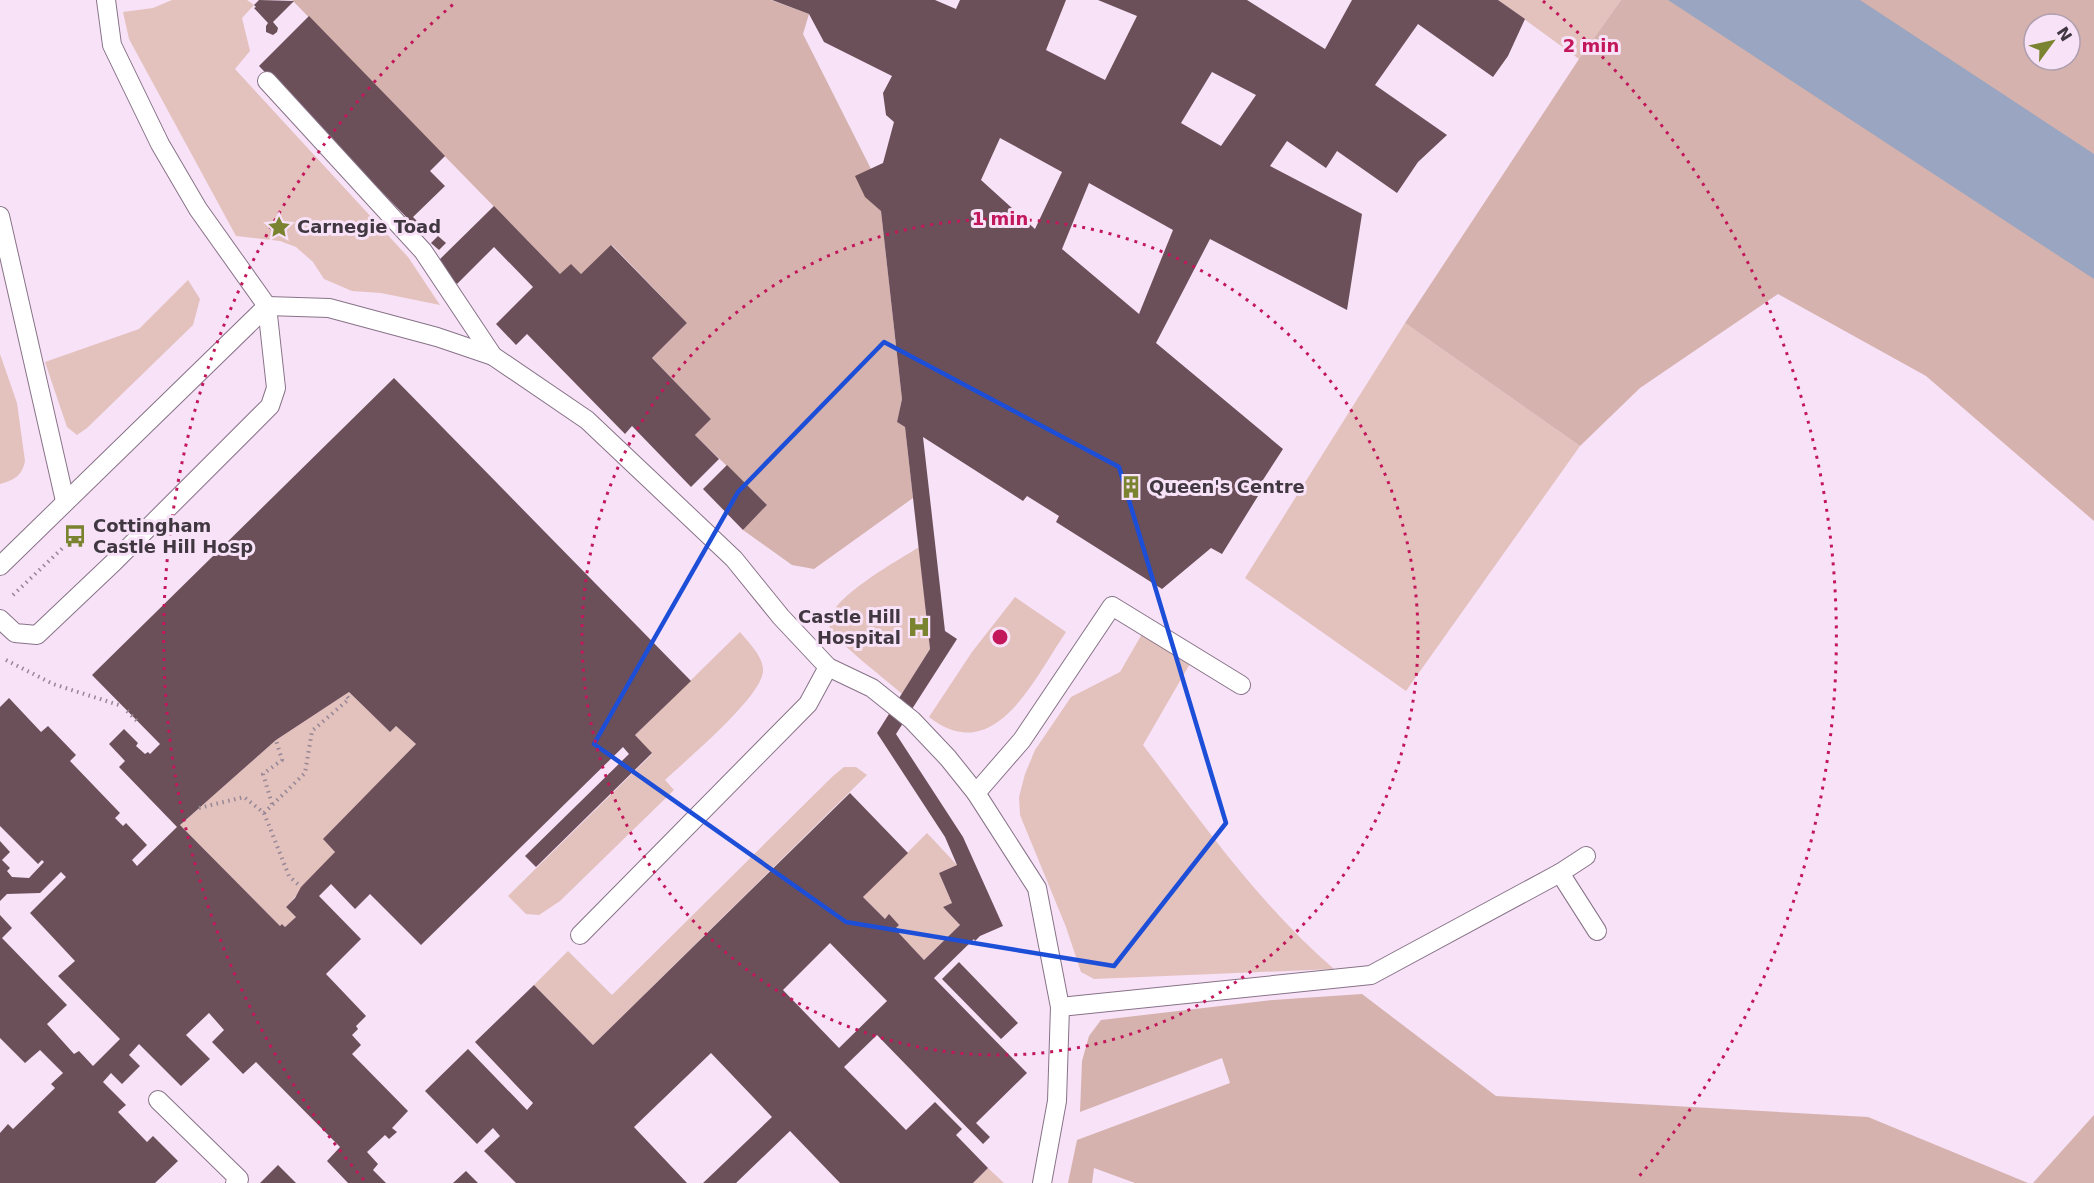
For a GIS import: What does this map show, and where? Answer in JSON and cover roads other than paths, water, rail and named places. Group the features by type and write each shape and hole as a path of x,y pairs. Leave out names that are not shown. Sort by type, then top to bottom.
{"lane":[{"path":"3,622 15,633 37,635 114,562 270,406 276,388 267,306 198,209 160,144 112,45 106,0"},
{"path":"267,81 423,251 493,356"},
{"path":"0,216 65,501"},
{"path":"0,566 267,306 329,308 493,356 587,420 734,559 781,617 828,667 872,688 912,720 948,758 976,793 1037,888 1060,1007 1057,1101 1042,1183"},
{"path":"976,793 1022,740 1112,606 1241,685"},
{"path":"580,935 808,704 828,667"},
{"path":"1060,1007 1371,975 1560,873 1586,856"},
{"path":"1560,873 1597,931"},
{"path":"158,1100 239,1179 235,1183"}],"water":[{"path":"1668,0 1860,0 2094,154 2094,279"}],"place":[{"name":"Carnegie Toad","path":"279,227"},
{"name":"Queen's Centre","path":"1131,487"},
{"name":"Cottingham Castle Hill Hosp","path":"75,536"},
{"name":"Castle Hill Hospital","path":"919,627"}]}
